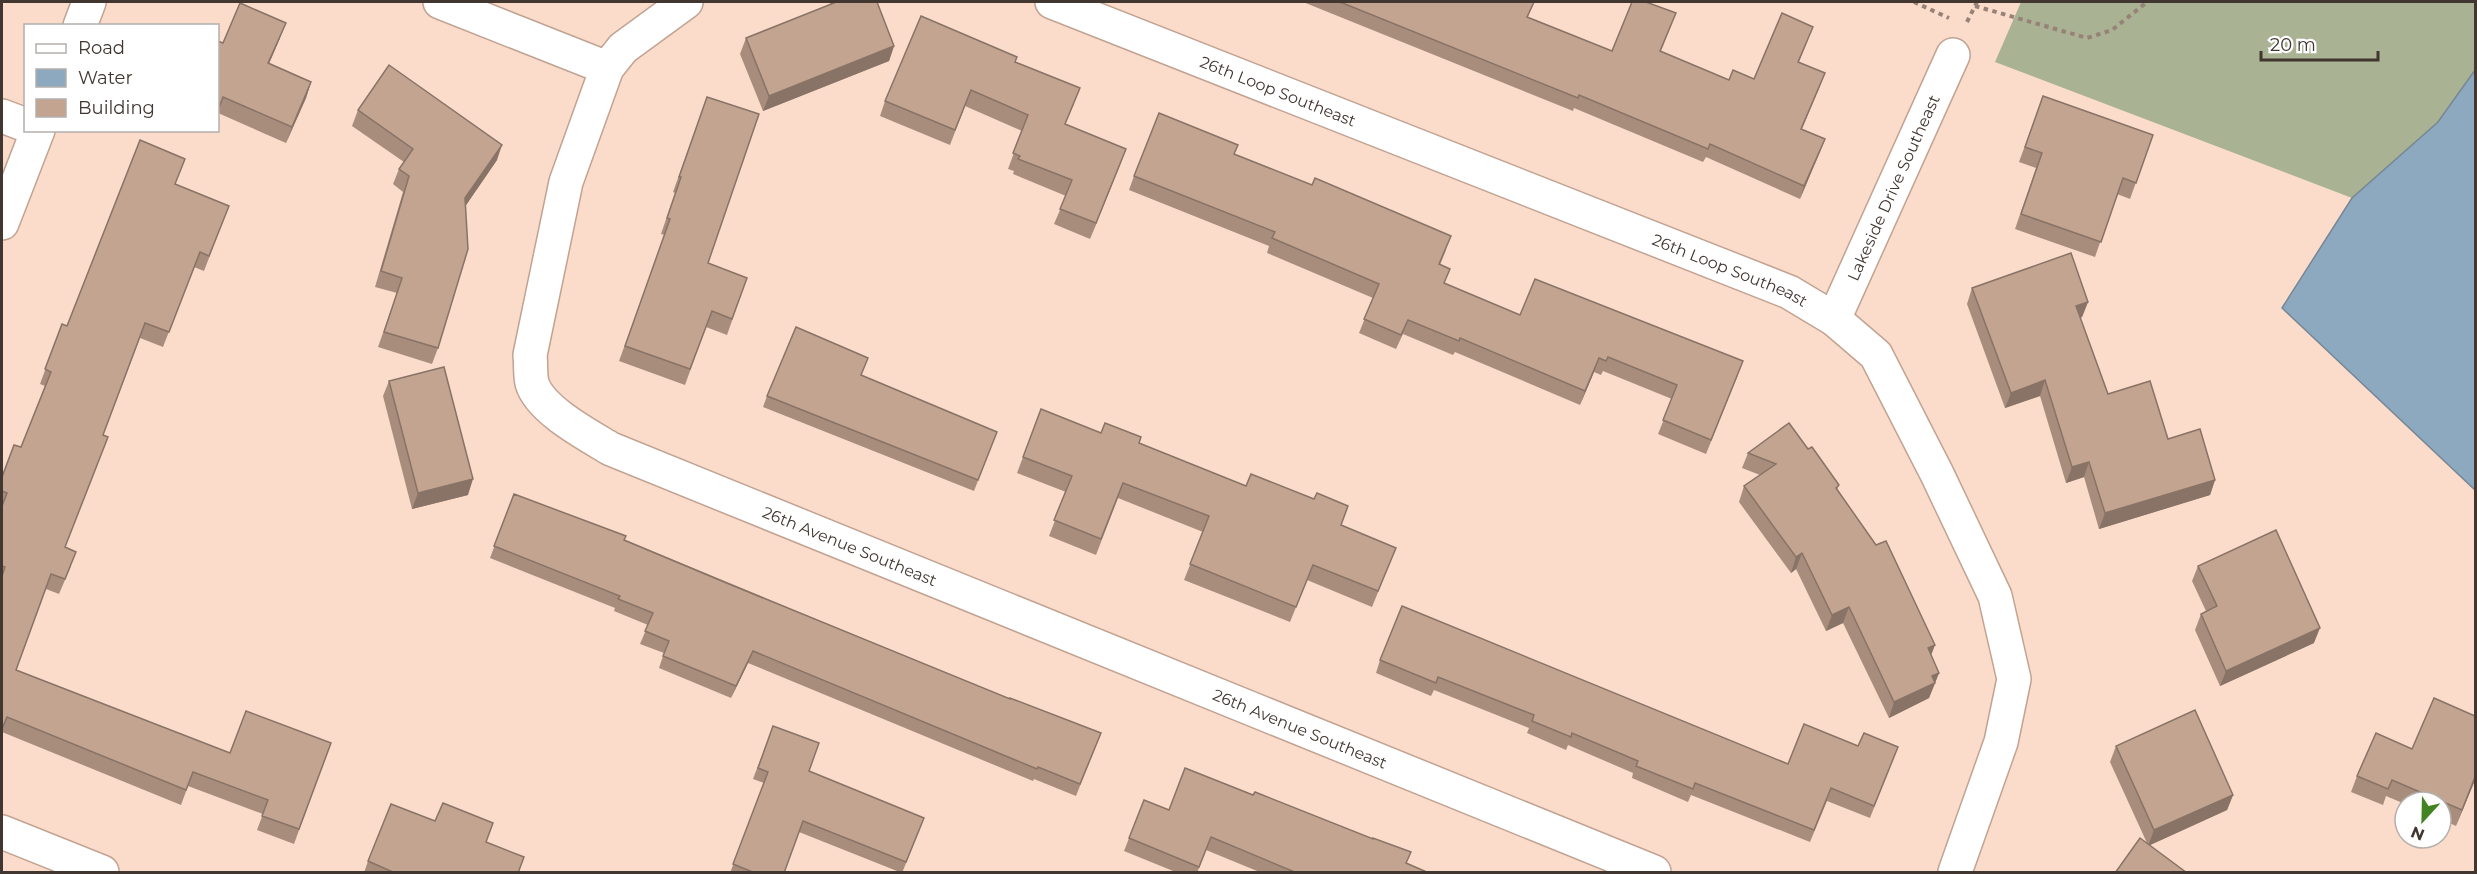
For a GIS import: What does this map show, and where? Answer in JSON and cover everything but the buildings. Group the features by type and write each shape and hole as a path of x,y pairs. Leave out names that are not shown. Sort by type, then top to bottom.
{"street":[{"path":"81,24 89,2"},
{"path":"440,2 607,68 623,48 686,2"},
{"name":"26th Loop Southeast","path":"1052,2 1789,292 1834,319 1876,355 1937,474 1995,596 2014,679 2001,741 1955,873"},
{"name":"Lakeside Drive Southeast","path":"1834,319 1953,54"},
{"name":"26th Avenue Southeast","path":"607,68 566,182 530,355 532,384 544,402 574,427 611,449 1654,873"},
{"path":"2,116 24,124"},
{"path":"2,223 37,132"},
{"path":"2,832 102,873"}],"path":[{"path":"1914,2 1955,21"},
{"path":"1975,6 2087,38 2112,30 2147,2"}],"green space":[{"path":"2021,2 2475,2 2475,70 2438,122 2352,198 1995,62"}],"water":[{"path":"2475,70 2475,490 2282,308 2352,198 2438,122"}]}
